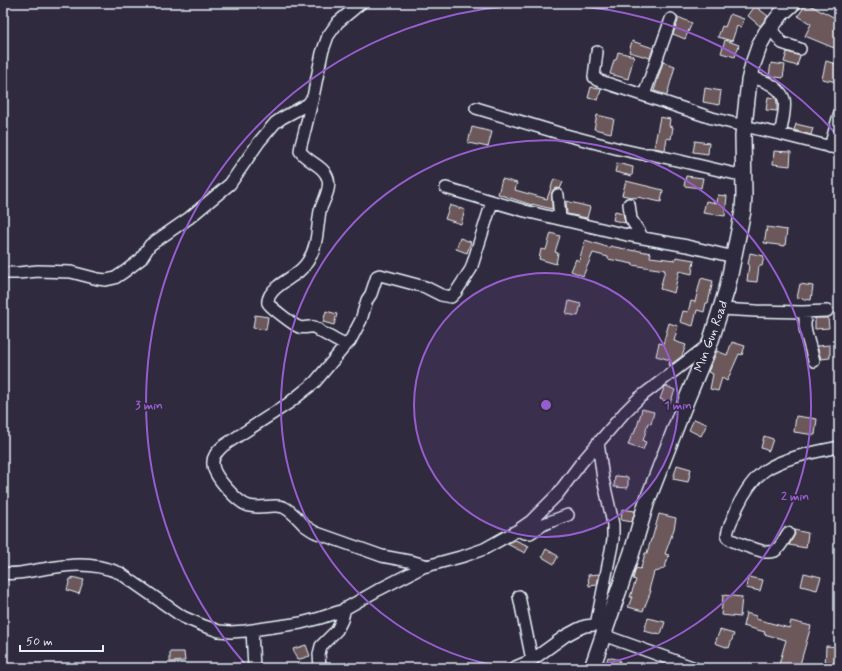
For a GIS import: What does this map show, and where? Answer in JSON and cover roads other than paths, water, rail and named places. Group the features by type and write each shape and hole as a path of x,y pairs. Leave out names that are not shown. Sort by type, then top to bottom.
{"street":[{"path":"346,344 313,327 298,327 273,310 268,304 268,301 270,294 273,291 296,274 307,263 311,257 315,245 320,211 327,192 328,179 322,169 304,156 300,151 301,145 322,53 328,36 338,22 361,3"},
{"name":"Min Gun Road","path":"592,668 602,628 632,552 649,497 710,343 727,289 743,211 743,135 746,104 753,64 760,44 770,28 781,14 793,3"},
{"path":"644,95 671,18"},
{"path":"770,28 782,43 800,50"},
{"path":"597,52 594,78 712,118 834,148 839,115"},
{"path":"750,77 768,83 780,93 784,100 784,113 780,134"},
{"path":"3,273 18,274 38,271 71,272 98,279 106,280 115,278 141,259 150,245 189,218 230,184 259,142 275,123 304,107 313,97"},
{"path":"476,108 619,150 650,154 744,176"},
{"path":"446,188 525,211 734,257"},
{"path":"558,195 560,219"},
{"path":"428,566 382,556 317,533 308,528 282,507 254,507 244,504 236,498 222,482 214,469 213,458 223,446 289,403 315,382 350,341 361,320 367,300 371,294 378,275 425,287 447,297 453,296 471,269 492,202"},
{"path":"629,204 631,219 643,238"},
{"path":"721,308 756,311 805,312 827,310"},
{"path":"805,312 806,333 814,361"},
{"path":"3,573 14,573 82,564 112,570 120,573 183,616 204,626 225,631 252,630 301,623 320,618 345,608 423,567 484,549 531,521 557,495 598,442 624,412 639,398 710,343"},
{"path":"598,442 603,479 612,520 613,540 602,628"},
{"path":"788,533 779,547 775,551 771,552 755,549 727,537 728,530 742,497 763,472 788,460 813,452 839,447"},
{"path":"518,530 524,533 530,533 544,524 568,515"},
{"path":"518,596 532,660"},
{"path":"320,668 319,654 321,646 337,630 342,620 345,608"},
{"path":"513,668 532,660 565,636 586,626 602,628 678,665 695,668"},
{"path":"252,630 254,668"}]}
